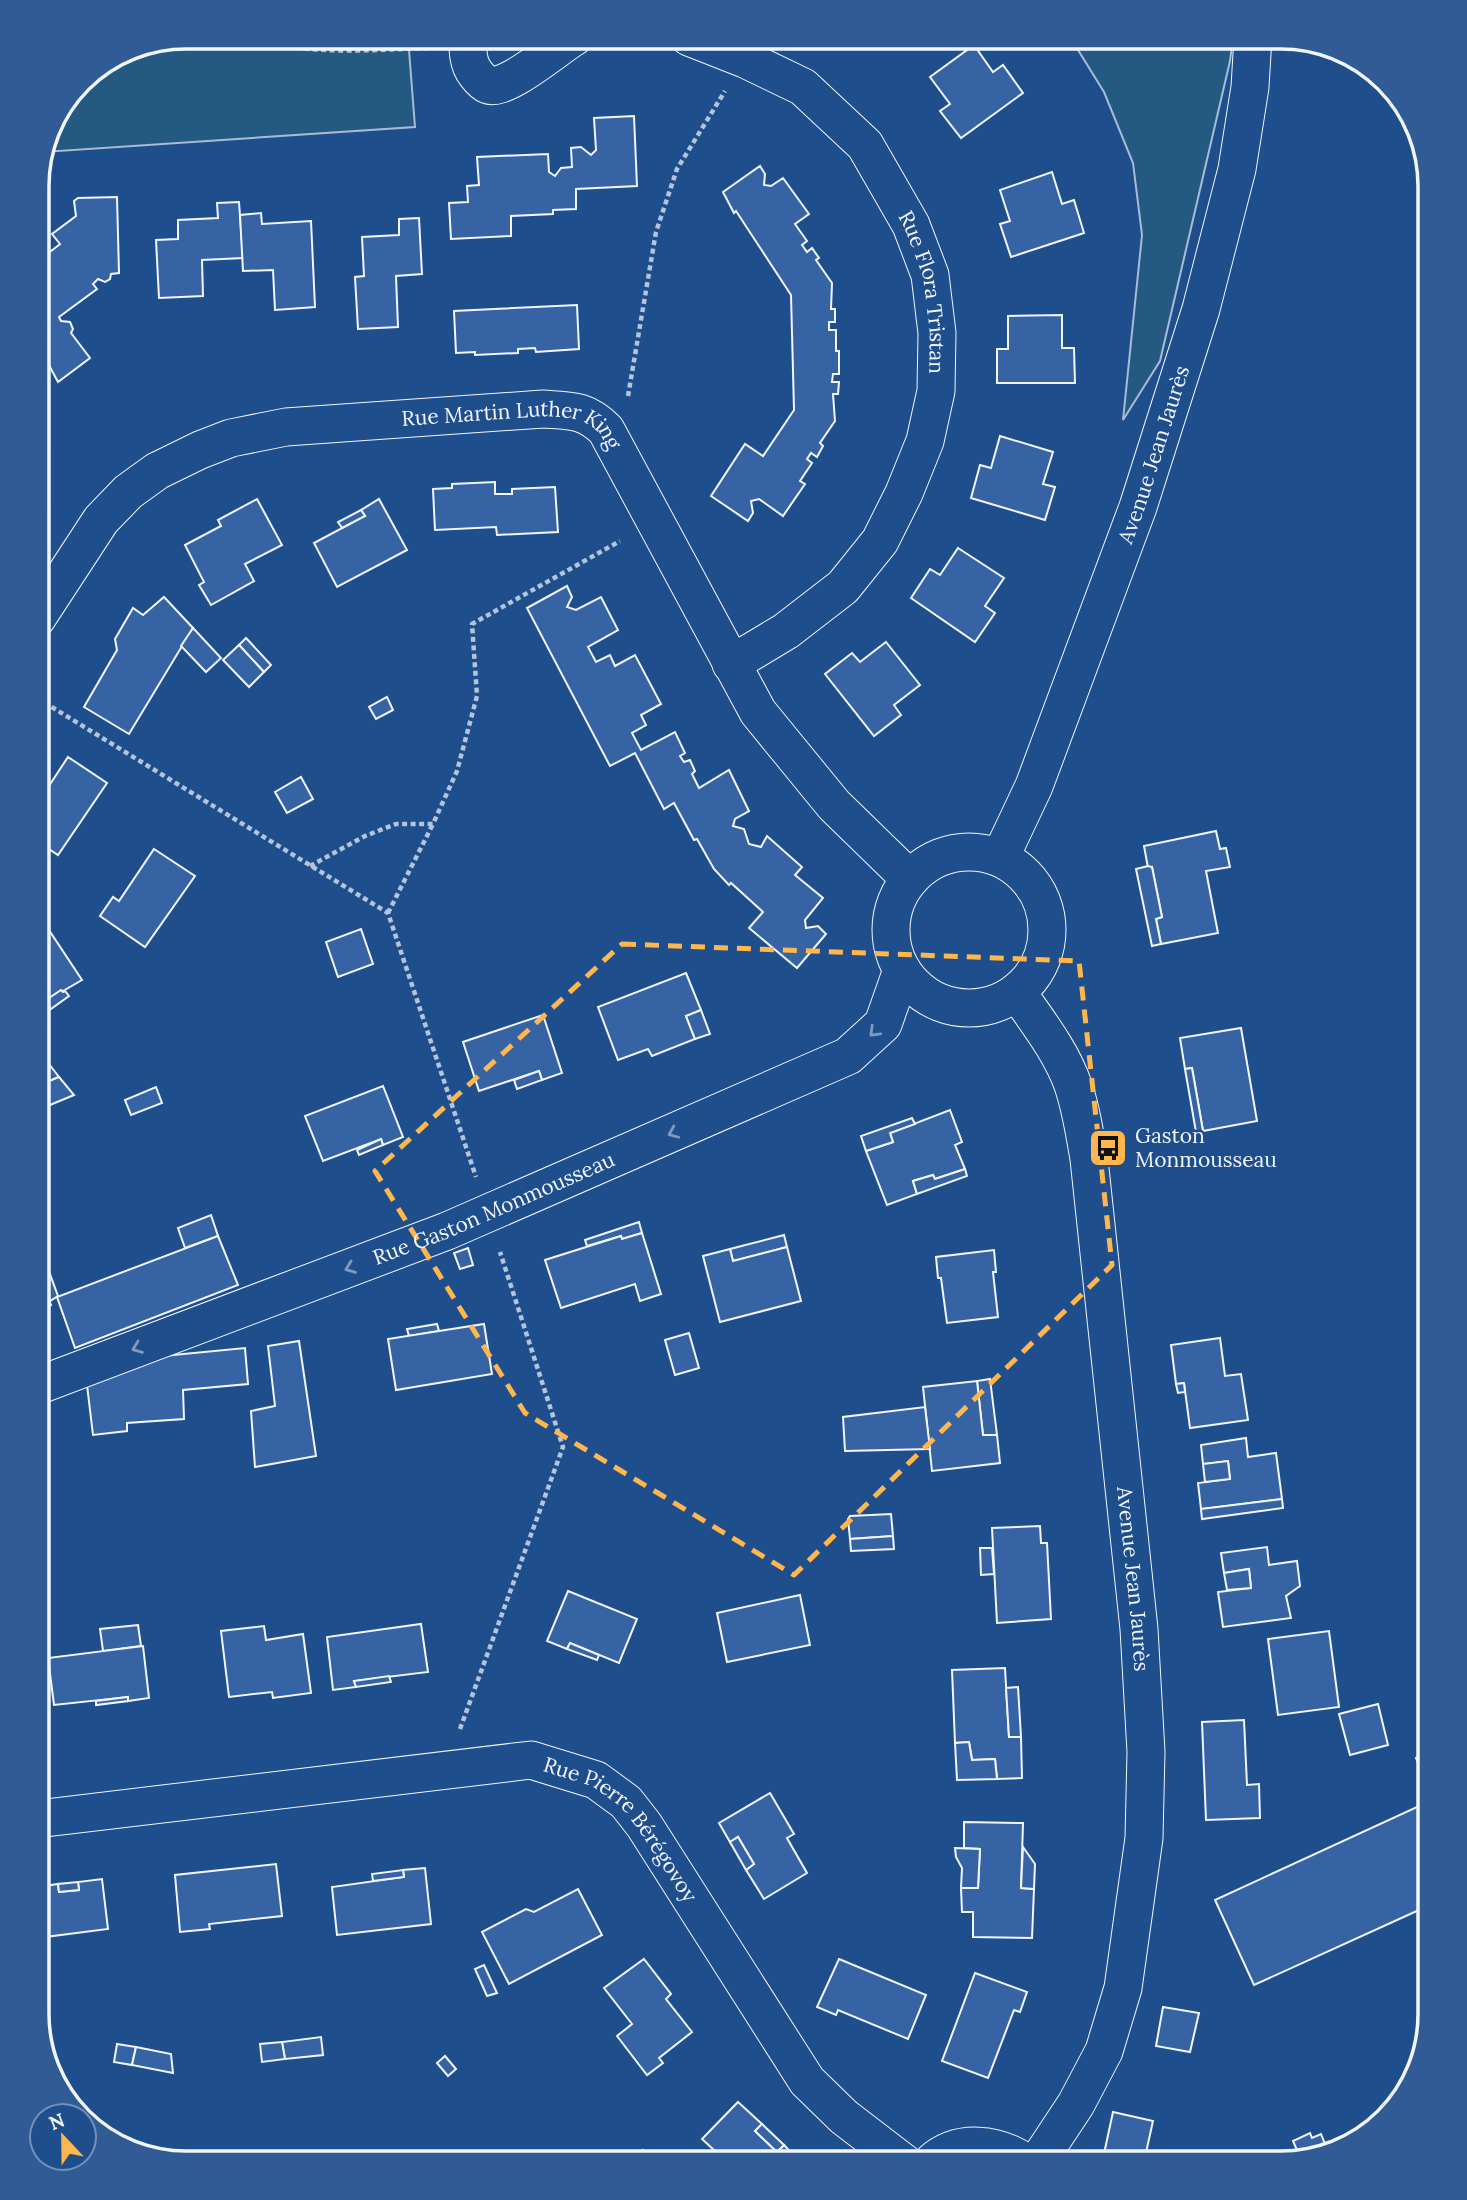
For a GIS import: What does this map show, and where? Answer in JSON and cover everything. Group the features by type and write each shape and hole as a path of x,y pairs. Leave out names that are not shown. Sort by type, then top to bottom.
{"street":[{"path":"469,49 474,73 487,85 498,86 508,83 554,49"},
{"name":"Rue Flora Tristan","path":"720,49 803,87 864,145 911,226 930,275 937,333 936,379 925,441 904,493 880,541 843,587 786,631 731,664"},
{"name":"Avenue Jean Jaurès","path":"1000,858 1034,786 1138,507 1201,309 1237,169 1250,87 1252,49"},
{"name":"Rue Martin Luther King","path":"49,600 101,520 128,492 157,471 231,438 286,427 543,409 576,411 594,418 606,430 758,712 834,805 910,878"},
{"path":"976,852 1000,858 1020,870 1035,888 1045,909 1048,932 1043,954 1033,975 1017,992 993,1004 967,1008 942,1003 919,990 902,970 892,947 891,923 897,899 910,878 929,863 951,854 976,852"},
{"name":"Rue Gaston Monmousseau","path":"49,1381 434,1236 848,1056 883,1024 902,970"},
{"name":"Avenue Jean Jaurès","path":"1017,992 1053,1045 1072,1082 1089,1159 1139,1629 1146,1752 1144,1838 1123,1988 1104,2051 1076,2104 1045,2151"},
{"name":"Rue Pierre Bérégovoy","path":"49,1818 531,1760 596,1780 626,1802 644,1825 807,2081 844,2117 888,2151"},
{"path":"952,2151 961,2147 987,2146 1005,2151"}],"path":[{"path":"316,49 368,49"},
{"path":"606,430 625,412 656,232 677,169 746,59"},
{"path":"388,913 457,771 477,696 472,624 655,521"},
{"path":"49,705 388,913 563,1447 458,1734 460,1768"},
{"path":"310,866 365,836 396,824 433,824"}],"highlighted area":[{"path":"622,944 1079,961 1112,1265 794,1575 525,1413 375,1171"}],"shaded area":[{"path":"177,49 409,49 415,127 54,151 59,134 72,110 96,83 134,59"},
{"path":"1077,49 1232,49 1160,361 1123,420 1142,235 1133,163 1104,92"}],"building":[{"path":"968,49 977,49 993,72 1003,65 1023,93 961,138 940,111 950,104 930,77"},
{"path":"634,116 637,186 576,189 576,209 553,210 553,214 511,216 511,236 451,239 449,203 468,202 467,186 479,185 477,157 548,154 549,172 555,176 561,168 572,167 571,148 581,147 591,155 596,150 594,118"},
{"path":"760,166 765,174 764,185 771,186 783,178 809,214 795,224 807,241 802,245 807,252 812,248 819,258 816,260 832,283 831,309 835,309 835,322 829,322 829,330 836,330 839,374 833,374 832,382 839,382 838,394 833,394 835,421 820,443 823,446 817,457 811,453 807,459 812,463 800,481 805,484 783,516 759,499 751,501 753,513 748,521 711,496 745,444 763,456 794,410 791,295 736,211 734,213 723,192"},
{"path":"1052,172 1062,204 1074,200 1084,233 1011,257 1000,224 1010,221 1000,190"},
{"path":"117,197 119,273 111,274 110,279 105,282 98,279 93,284 97,289 59,317 61,321 70,322 73,329 71,333 90,358 58,382 49,365 49,253 60,244 52,234 76,216 74,201 78,198"},
{"path":"239,202 243,258 202,260 203,296 159,298 156,240 178,239 178,220 218,218 217,203"},
{"path":"261,213 262,224 311,221 315,307 275,310 273,270 243,271 240,215"},
{"path":"419,218 422,274 396,276 398,327 358,329 355,277 364,276 362,237 399,235 399,219"},
{"path":"577,305 579,349 536,352 535,348 518,349 518,353 475,355 475,352 456,353 454,311"},
{"path":"1062,315 1062,348 1074,348 1075,383 997,383 997,349 1008,349 1008,316"},
{"path":"1000,436 1053,452 1043,484 1055,487 1045,520 971,498 980,465 991,468"},
{"path":"495,482 495,494 512,494 512,489 555,487 558,532 497,535 496,527 435,530 433,489 452,488 452,484"},
{"path":"257,499 282,545 245,564 254,581 211,605 199,585 204,582 185,545 221,526 218,520"},
{"path":"379,499 407,550 337,587 314,543 365,516 361,510"},
{"path":"361,510 365,516 342,528 338,522"},
{"path":"958,548 1004,578 985,606 995,613 975,642 911,598 930,569 940,575"},
{"path":"567,586 572,597 567,607 576,610 601,597 618,630 588,647 596,662 610,655 615,666 635,655 661,704 641,715 646,725 632,733 641,750 675,732 685,753 680,756 684,762 690,760 695,771 692,774 699,788 729,770 749,811 735,819 733,826 744,829 749,844 761,847 767,836 802,867 795,875 823,898 805,920 806,928 818,926 826,934 797,968 749,928 763,912 731,883 729,885 714,869 674,803 664,809 635,753 610,766 527,608"},
{"path":"164,597 193,628 129,734 84,707 117,650 115,639 133,608 143,615"},
{"path":"193,628 221,658 206,672 181,646"},
{"path":"246,638 271,665 264,672 239,645"},
{"path":"886,642 920,685 894,705 901,715 874,736 825,674 852,653 860,662"},
{"path":"239,645 264,672 249,687 223,660"},
{"path":"387,697 393,710 376,719 369,707"},
{"path":"68,757 107,783 58,855 49,849 49,786"},
{"path":"301,777 313,799 287,813 275,792"},
{"path":"1216,831 1220,849 1226,848 1230,867 1206,871 1218,933 1161,944 1156,919 1162,917 1152,867 1148,868 1144,846"},
{"path":"154,849 195,876 145,947 100,916 113,897 119,901"},
{"path":"1152,867 1162,917 1156,919 1161,944 1152,946 1136,869"},
{"path":"361,929 373,964 338,977 326,942"},
{"path":"49,930 82,980 49,999"},
{"path":"686,973 701,1010 686,1016 695,1039 652,1056 648,1049 618,1060 598,1007"},
{"path":"61,990 69,996 49,1010 49,998"},
{"path":"701,1010 710,1034 695,1039 686,1016"},
{"path":"543,1015 562,1073 542,1080 539,1071 479,1091 463,1042"},
{"path":"1241,1028 1257,1121 1203,1131 1192,1068 1185,1069 1180,1038"},
{"path":"49,1064 59,1077 49,1081"},
{"path":"1192,1068 1203,1131 1196,1132 1185,1069"},
{"path":"539,1071 542,1080 517,1089 514,1080"},
{"path":"59,1077 74,1095 50,1105 49,1081"},
{"path":"383,1086 403,1137 383,1145 381,1139 323,1161 305,1116"},
{"path":"156,1087 162,1103 131,1115 125,1100"},
{"path":"950,1110 962,1142 955,1145 965,1169 935,1179 933,1175 913,1181 917,1194 887,1205 866,1151 893,1142 890,1133"},
{"path":"912,1118 915,1124 890,1133 893,1142 866,1151 861,1136"},
{"path":"381,1139 383,1145 359,1155 357,1150"},
{"path":"965,1169 967,1176 917,1194 913,1181 933,1175 935,1179"},
{"path":"211,1215 218,1236 185,1248 178,1228"},
{"path":"639,1222 642,1233 587,1246 585,1240"},
{"path":"642,1233 661,1294 640,1301 635,1284 561,1308 545,1260 621,1236 622,1239"},
{"path":"784,1235 787,1247 733,1261 730,1249"},
{"path":"218,1236 238,1285 75,1348 57,1297"},
{"path":"787,1247 801,1301 720,1322 703,1256 730,1249 733,1261"},
{"path":"468,1248 473,1265 460,1269 454,1253"},
{"path":"994,1250 996,1272 993,1272 998,1317 947,1323 936,1257"},
{"path":"49,1272 58,1296 50,1301 49,1299"},
{"path":"437,1324 439,1331 409,1336 407,1329"},
{"path":"484,1324 492,1374 396,1390 388,1339"},
{"path":"689,1333 699,1368 675,1375 665,1340"},
{"path":"1220,1338 1225,1376 1241,1374 1248,1420 1190,1428 1184,1383 1176,1384 1171,1345"},
{"path":"299,1341 316,1456 255,1467 251,1411 275,1406 268,1346"},
{"path":"245,1348 248,1384 183,1390 184,1419 127,1423 127,1431 93,1435 87,1385 163,1356"},
{"path":"990,1379 997,1435 983,1435 977,1381"},
{"path":"977,1381 983,1435 997,1435 1000,1463 932,1471 923,1387"},
{"path":"1184,1383 1185,1392 1178,1393 1176,1384"},
{"path":"925,1407 930,1449 845,1451 843,1417"},
{"path":"1246,1438 1248,1457 1276,1453 1282,1499 1201,1509 1198,1483 1230,1479 1228,1461 1203,1464 1201,1445"},
{"path":"1228,1461 1230,1479 1205,1482 1203,1464"},
{"path":"1282,1499 1283,1508 1202,1519 1201,1509"},
{"path":"891,1514 893,1536 850,1539 850,1516"},
{"path":"1040,1526 1041,1543 1047,1543 1051,1619 997,1623 992,1528"},
{"path":"893,1536 894,1549 851,1551 850,1539"},
{"path":"1267,1547 1269,1565 1297,1561 1300,1586 1286,1596 1291,1618 1223,1627 1218,1592 1251,1588 1249,1569 1224,1573 1221,1553"},
{"path":"980,1548 992,1548 994,1574 981,1575"},
{"path":"1249,1569 1251,1588 1227,1590 1224,1573"},
{"path":"568,1591 637,1619 619,1663 570,1643 567,1649 547,1641"},
{"path":"800,1595 810,1645 727,1662 717,1613"},
{"path":"421,1624 428,1672 354,1681 356,1687 333,1690 327,1637"},
{"path":"138,1625 141,1646 103,1651 100,1629"},
{"path":"264,1626 266,1640 303,1634 311,1693 273,1698 272,1692 229,1697 221,1631"},
{"path":"1329,1631 1339,1707 1278,1715 1268,1639"},
{"path":"570,1643 599,1655 597,1660 567,1649"},
{"path":"143,1646 149,1698 128,1701 128,1697 54,1705 49,1658"},
{"path":"1005,1668 1009,1737 1021,1737 1022,1778 997,1779 995,1759 972,1760 969,1742 955,1743 952,1670"},
{"path":"389,1676 391,1682 356,1687 354,1681"},
{"path":"1018,1687 1021,1737 1009,1737 1006,1688"},
{"path":"128,1697 128,1701 96,1705 96,1701"},
{"path":"1378,1704 1388,1745 1350,1755 1339,1714"},
{"path":"1244,1720 1247,1785 1259,1784 1260,1818 1206,1820 1202,1722"},
{"path":"969,1742 972,1760 995,1759 997,1779 957,1780 955,1743"},
{"path":"770,1793 794,1834 787,1838 807,1873 764,1899 746,1870 754,1864 738,1837 730,1842 719,1823"},
{"path":"1418,1807 1418,1910 1254,1985 1215,1900"},
{"path":"964,1822 1023,1823 1021,1888 1034,1889 1032,1938 973,1937 973,1912 962,1912 961,1888 978,1888 980,1849 964,1848"},
{"path":"738,1837 754,1864 746,1870 730,1842"},
{"path":"1023,1847 1035,1864 1034,1889 1021,1888"},
{"path":"955,1848 980,1849 978,1888 961,1888 962,1868"},
{"path":"276,1864 282,1916 209,1924 210,1929 180,1932 175,1875"},
{"path":"425,1868 431,1924 337,1935 332,1887 404,1877 403,1870"},
{"path":"403,1870 404,1877 373,1881 372,1874"},
{"path":"102,1879 108,1929 49,1936 49,1885 58,1884 59,1892 79,1890 78,1882"},
{"path":"78,1882 79,1890 59,1892 58,1884"},
{"path":"578,1889 602,1935 509,1984 482,1932 526,1909 534,1912"},
{"path":"644,1959 671,1994 666,1999 692,2032 659,2058 663,2063 647,2075 617,2036 632,2024 604,1988"},
{"path":"839,1959 926,1995 908,2039 838,2010 836,2015 817,2007"},
{"path":"484,1965 497,1993 487,1996 475,1969"},
{"path":"975,1973 1027,1992 1020,2012 1014,2010 988,2078 942,2061"},
{"path":"1163,2007 1199,2013 1190,2052 1156,2046"},
{"path":"321,2037 323,2055 285,2059 282,2042"},
{"path":"282,2042 285,2059 262,2062 260,2044"},
{"path":"117,2044 136,2047 132,2065 114,2062"},
{"path":"136,2047 171,2054 173,2073 132,2065"},
{"path":"445,2056 456,2069 448,2076 437,2063"},
{"path":"738,2102 762,2124 755,2131 776,2151 715,2151 702,2139"},
{"path":"1113,2112 1153,2121 1146,2151 1105,2151"},
{"path":"762,2124 784,2145 776,2151 755,2131"},
{"path":"1310,2133 1312,2138 1321,2134 1325,2144 1297,2150 1293,2141"},
{"path":"784,2145 790,2151 778,2151"}],"place":[{"name":"Gaston Monmousseau","path":"1108,1148"}]}
